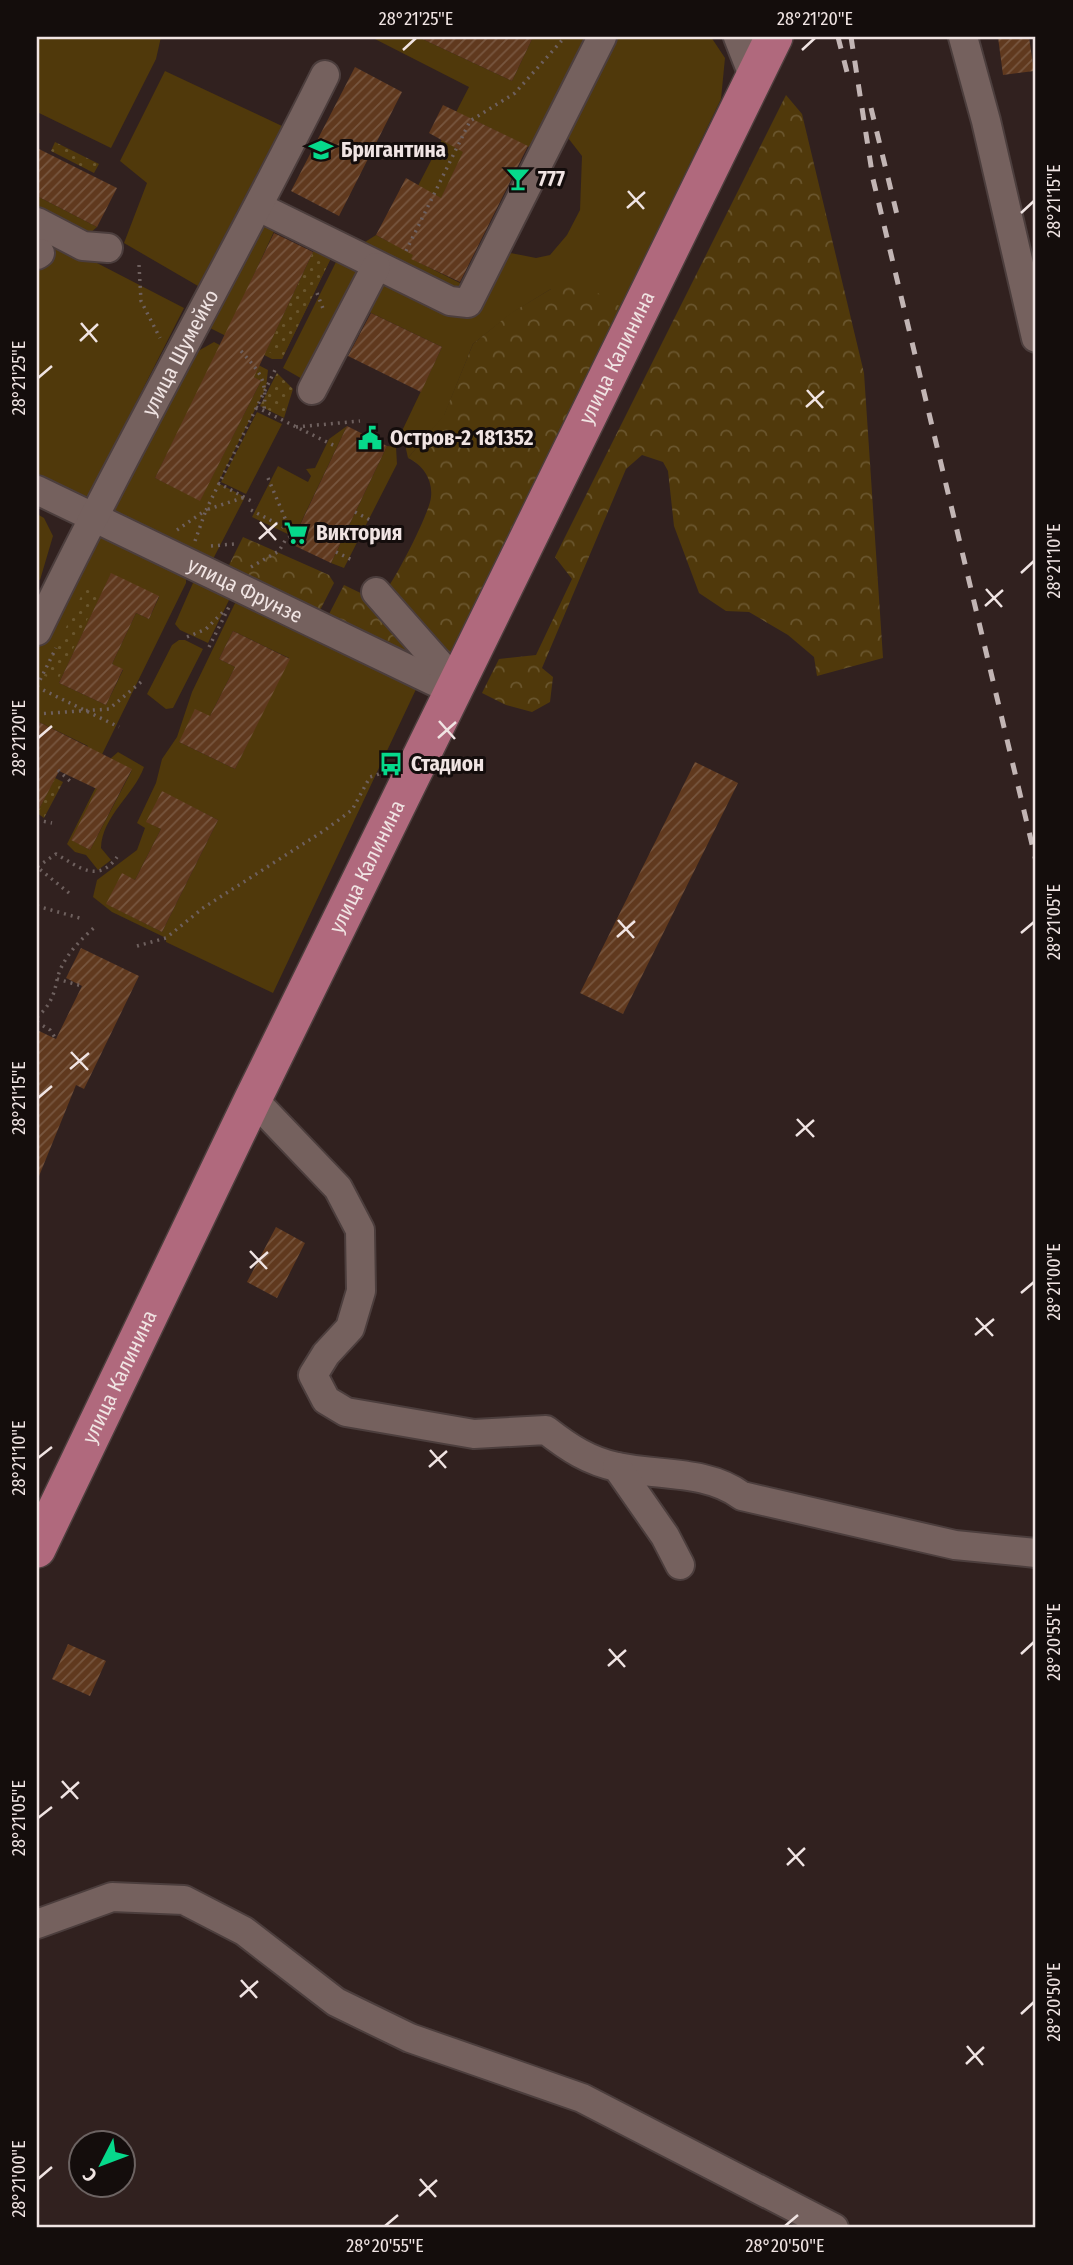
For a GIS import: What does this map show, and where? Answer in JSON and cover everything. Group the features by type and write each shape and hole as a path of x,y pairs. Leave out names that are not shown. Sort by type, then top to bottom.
{"main road":[{"name":"улица Калинина","path":"37,1549 253,1099 774,37"}],"street":[{"path":"259,207 450,301 468,303 602,37"},
{"path":"738,37 754,78"},
{"path":"963,37 986,121 1036,338"},
{"name":"улица Шумейко","path":"37,631 92,517 259,207 325,75"},
{"path":"37,222 83,246 108,248"},
{"path":"312,390 385,271"},
{"name":"улица Фрунзе","path":"37,490 186,562 234,596 455,687"},
{"path":"376,592 455,687"},
{"path":"253,1099 338,1188 360,1230 361,1291 350,1328 326,1354 313,1375 327,1400 346,1412 474,1434 547,1430 576,1454 617,1467 688,1476 728,1485 742,1496 954,1545 1036,1553"},
{"path":"617,1467 665,1535 680,1565"},
{"path":"37,1924 112,1897 184,1900 244,1931 336,2002 410,2038 582,2098 834,2228"}],"path":[{"path":"385,271 470,121 514,93 565,37"},
{"path":"139,265 141,301 157,328 170,372"},
{"path":"241,351 263,376 266,388 264,411"},
{"path":"186,562 218,483 276,368"},
{"path":"256,407 337,447"},
{"path":"294,427 360,421"},
{"path":"370,438 375,429"},
{"path":"268,478 287,523 296,533"},
{"path":"218,483 255,503"},
{"path":"136,538 173,533 206,510 245,497"},
{"path":"251,510 296,533"},
{"path":"355,512 372,521"},
{"path":"209,648 252,566 279,551 286,539 296,533"},
{"path":"336,552 352,560"},
{"path":"187,637 206,629 234,596"},
{"path":"37,714 109,709 141,682"},
{"path":"37,687 119,727"},
{"path":"58,770 71,782"},
{"path":"137,946 166,938 203,908 325,830 352,810 370,777 382,773"},
{"path":"37,820 52,823"},
{"path":"69,893 37,867 56,854 90,874 97,873 117,857"},
{"path":"37,906 83,919"},
{"path":"56,1039 50,1030 37,1020 56,992 57,979 76,943 96,926"},
{"path":"57,979 82,986"}],"green space":[{"path":"37,37 161,37 156,59 111,148 37,112"},
{"path":"371,37 418,37 512,81 533,37 711,37 725,58 721,99 621,307 551,289 512,313 473,344 444,416 408,458 402,431 442,347 365,310 354,249 376,235 389,242 469,87","holes":["478,122 533,149 466,286 412,259","558,125 582,156 580,210 567,235 550,255 536,258 496,250"]},
{"path":"165,71 282,126 198,286 124,243 147,183 120,161"},
{"path":"786,95 802,114 864,373 883,658 817,676 814,657 788,635 749,612 726,611 699,593 674,526 668,471 663,462 642,455 626,469 542,668 553,677 550,702 532,712 506,705 482,693 499,659 536,655 572,579 555,557"},
{"path":"55,142 99,164 94,173 51,151"},
{"path":"37,196 97,227 81,241 37,218"},
{"path":"272,217 325,242 331,258 282,359 272,359 210,328 213,306 259,218","holes":["277,225 317,244 266,351 227,333"]},
{"path":"37,232 184,308 85,503 37,478"},
{"path":"317,244 331,258 282,359 267,351"},
{"path":"338,258 370,267 311,384 283,368"},
{"path":"578,281 621,307 443,672 327,618 344,585 371,598 377,596 386,590 404,559 431,497 426,474 408,458 444,415 473,344 511,313 551,289"},
{"path":"214,342 268,370 266,388 218,483 245,497 210,565 105,511 191,355","holes":["215,358 261,381 200,500 155,478"]},
{"path":"277,373 293,389 284,418 260,406"},
{"path":"257,412 282,424 246,494 221,482"},
{"path":"347,426 294,537 252,517 278,466 308,482 311,476 306,469 315,468 329,439"},
{"path":"387,446 396,447 397,464 344,568 331,563"},
{"path":"37,514 44,518 53,536 40,580 37,579"},
{"path":"92,531 186,575 186,583 88,783 73,777 88,746 37,721 37,638","holes":["111,574 159,597 149,619 136,613 112,664 123,670 106,705 59,683"]},
{"path":"243,537 329,575 334,583 318,614 226,571"},
{"path":"198,578 232,594 208,643 180,630 175,624 193,583"},
{"path":"85,588 99,595 57,682 43,675"},
{"path":"238,597 418,685 273,993 166,942 166,938 112,912 93,897 97,880 137,850 145,828 137,823 156,783 162,759 177,737 192,692","holes":["233,631 289,658 235,769 179,742 210,716 235,667 219,659","162,792 218,820 162,932 107,904 122,874 135,880 161,829 147,822"]},
{"path":"179,640 185,640 203,649 173,708 166,709 147,694 172,645"},
{"path":"118,752 144,767 107,826 101,848 111,860 98,870 86,855 75,852 67,844 110,759","holes":["132,770 90,850 71,840"]},
{"path":"55,778 63,782 44,818 37,813"}],"building":[{"path":"418,37 533,37 512,81"},
{"path":"998,37 1029,37 1034,71 1003,75"},
{"path":"355,67 402,92 339,216 291,191"},
{"path":"443,105 528,146 460,282 411,259 413,255 376,235 406,178 441,198 463,152 429,133"},
{"path":"37,148 117,188 97,227 37,196"},
{"path":"274,233 313,252 254,377 261,381 200,501 155,478"},
{"path":"371,313 442,347 421,392 348,356"},
{"path":"347,426 387,446 331,563 291,544"},
{"path":"111,573 159,596 149,619 136,613 112,664 123,669 106,705 59,683"},
{"path":"233,631 290,659 235,769 179,742 195,709 210,716 235,667 219,659"},
{"path":"37,721 132,769 90,850 71,840 97,789 59,771 37,813"},
{"path":"695,762 738,783 623,1014 580,993"},
{"path":"162,791 218,820 162,932 106,904 122,873 135,880 161,829 146,822"},
{"path":"81,948 139,976 84,1089 76,1085 37,1181 37,1030 56,1039 82,986 66,978"},
{"path":"276,1227 305,1243 277,1298 247,1282"},
{"path":"68,1644 106,1661 90,1696 52,1679"}],"railway":[{"path":"838,37 849,80"},
{"path":"851,37 873,179 1036,861"},
{"path":"871,108 899,223"}],"place":[{"name":"Бригантина","path":"321,150"},
{"name":"777","path":"518,179"},
{"name":"Остров-2 181352","path":"370,438"},
{"name":"Виктория","path":"296,533"},
{"name":"Стадион","path":"391,764"}]}
